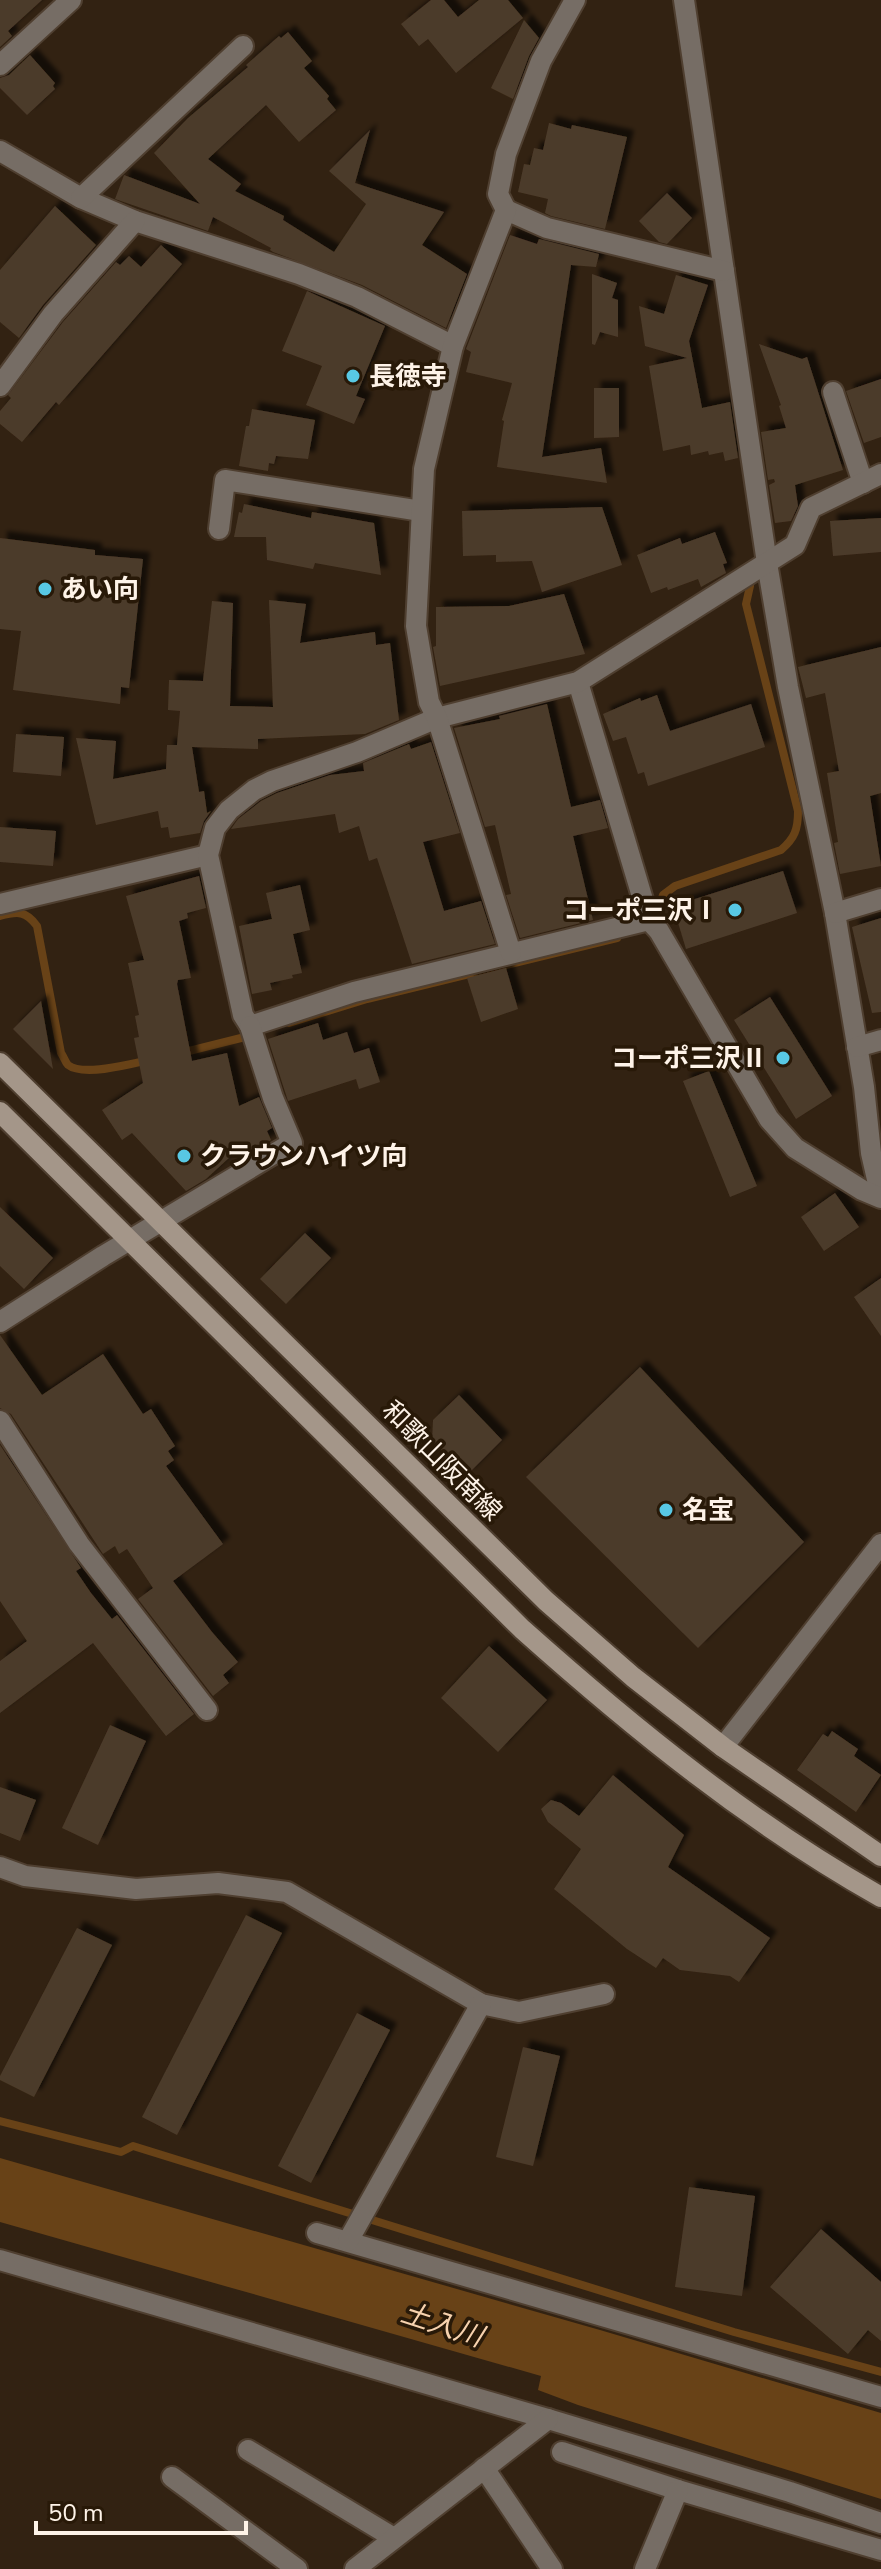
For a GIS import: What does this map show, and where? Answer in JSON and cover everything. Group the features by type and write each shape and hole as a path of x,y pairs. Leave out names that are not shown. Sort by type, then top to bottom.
{"main road":[{"name":"和歌山阪南線","path":"0,1063 546,1601 633,1677 723,1747 881,1856"},
{"path":"0,1112 522,1629 611,1708 704,1782 881,1897"}],"street":[{"path":"0,65 71,0"},
{"path":"575,0 541,61 506,154 498,194 506,210 547,228 724,271"},
{"path":"684,0 767,563 788,687 835,913 871,1153 881,1198"},
{"path":"81,198 243,46"},
{"path":"0,151 81,198 135,221 299,274 357,297 453,346"},
{"path":"506,210 453,346 424,469 416,626 429,702 437,718 511,953"},
{"path":"0,386 53,314 135,221"},
{"path":"0,1322 292,1143 243,1015 208,855 215,828 229,810 254,790 272,781 357,752 437,718 578,682 795,545 811,508 872,478 833,392"},
{"path":"219,529 225,480 421,511"},
{"path":"578,682 654,925 769,1119 795,1148 862,1190 881,1198"},
{"path":"0,904 208,855"},
{"path":"835,913 881,899"},
{"path":"252,1032 354,992 511,953 654,925"},
{"path":"857,1047 881,1040"},
{"path":"0,1421 79,1544 207,1710"},
{"path":"723,1747 881,1544"},
{"path":"0,1867 25,1876 136,1889 218,1883 287,1892 481,2004 519,2012 604,1994"},
{"path":"348,2241 481,2004"},
{"path":"317,2233 881,2397"},
{"path":"0,2260 548,2419 790,2492 881,2523"},
{"path":"355,2569 548,2419"},
{"path":"248,2450 394,2538"},
{"path":"562,2452 881,2550"},
{"path":"484,2468 552,2569"},
{"path":"172,2477 297,2569"},
{"path":"645,2569 678,2490"}],"water":[{"name":"土入川","path":"0,2158 881,2413 881,2499 578,2405 538,2390 541,2376 0,2222"}],"building":[{"path":"0,0 42,0 8,31 12,36 0,47"},
{"path":"431,0 444,0 458,17 479,0 508,0 523,18 456,73 428,39 419,46 401,24"},
{"path":"524,20 539,38 513,99 491,88"},
{"path":"288,32 312,61 304,68 329,96 327,99 336,110 299,142 266,105 208,159 241,184 235,191 284,216 283,220 334,252 366,204 329,171 370,130 355,183 444,212 422,245 467,274 446,328 362,285 273,252 271,248 213,217 208,231 115,199 124,175 200,204 154,153 188,118 248,67 246,65 279,36 281,38"},
{"path":"30,55 55,83 55,89 27,115 0,88 0,78 9,75"},
{"path":"549,123 627,137 605,229 551,216 545,213 548,199 518,192 524,164 530,165 534,148 543,150"},
{"path":"667,193 692,218 667,244 659,242 639,221"},
{"path":"55,206 96,245 43,305 19,338 0,322 0,270"},
{"path":"510,235 537,244 539,239 599,254 596,267 571,265 542,457 601,448 607,483 497,467 502,420 512,383 466,372 471,352 466,349"},
{"path":"161,245 182,264 59,405 56,402 22,442 0,424 0,411 11,398 8,395 63,322 116,262 120,265 129,256 141,267"},
{"path":"592,274 617,283 612,298 618,300 618,337 600,332 595,345 592,344"},
{"path":"676,275 708,285 689,341 702,408 730,402 738,458 725,461 723,452 709,455 708,451 691,455 690,445 663,451 649,366 687,358 645,346 639,306 664,314"},
{"path":"307,291 385,326 356,396 365,399 354,424 306,405 322,366 282,351"},
{"path":"759,344 802,359 807,357 843,470 795,485 798,506 791,521 775,523 769,485 775,482 774,479 768,480 761,432 786,428"},
{"path":"881,379 881,437 864,443 846,391"},
{"path":"594,388 619,388 619,437 594,438"},
{"path":"252,409 315,420 308,459 276,456 274,464 269,463 268,471 239,466"},
{"path":"244,504 311,518 312,512 374,523 381,575 315,563 313,569 267,560 266,537 234,537 239,512 242,513"},
{"path":"602,507 622,565 542,592 532,561 496,562 496,555 463,556 462,511"},
{"path":"881,518 881,552 833,556 830,521"},
{"path":"715,532 727,563 723,564 726,573 701,587 698,579 651,593 637,555 680,538 682,544"},
{"name":"あい向","path":"0,538 95,550 95,555 143,559 129,688 121,687 120,704 13,690 21,631 0,629"},
{"path":"564,594 585,654 440,686 433,647 436,646 436,607 509,606"},
{"path":"269,600 306,604 300,643 375,632 376,645 390,643 399,720 365,734 258,739 258,749 192,747 199,792 204,791 207,813 211,811 200,833 170,838 168,827 161,828 158,811 96,825 76,738 116,741 113,779 166,769 167,745 177,745 180,711 168,710 169,680 203,681 212,601 233,603 230,706 273,707"},
{"path":"881,647 881,793 870,796 881,866 840,874 827,773 839,771 825,693 806,698 798,667"},
{"path":"657,695 670,731 751,704 765,747 648,786 644,772 638,774 626,737 613,741 603,714 640,698 641,701"},
{"path":"547,704 571,807 600,800 608,828 573,836 593,920 520,938 506,895 511,894 495,825 485,827 454,728 500,719 499,716"},
{"path":"16,734 64,737 61,776 13,772"},
{"path":"431,742 460,833 423,842 444,911 481,901 495,944 412,964 377,858 369,861 359,826 339,833 335,814 231,829 238,819 261,801 277,793 330,775 364,771 363,763 409,744 411,749"},
{"path":"0,827 56,831 53,866 0,862"},
{"name":"コーポ三沢Ⅰ","path":"783,871 797,913 686,949 673,906"},
{"path":"199,876 206,908 187,913 188,918 179,921 191,978 178,980 177,984 192,1061 227,1053 239,1106 259,1097 272,1128 267,1131 271,1140 246,1152 243,1145 206,1179 186,1191 132,1133 122,1140 102,1110 143,1083 134,1038 139,1037 135,1016 139,1015 128,963 144,960 126,896"},
{"path":"300,885 310,930 293,934 302,973 270,983 272,990 252,994 239,926 272,919 266,893"},
{"path":"881,918 881,1012 872,1013 852,927"},
{"path":"506,968 518,1009 481,1022 467,978"},
{"name":"コーポ三沢Ⅱ","path":"770,997 832,1096 796,1119 734,1020"},
{"path":"41,1001 53,1069 13,1029"},
{"path":"318,1023 323,1040 347,1032 354,1053 369,1048 380,1082 359,1089 356,1079 288,1101 268,1039"},
{"path":"709,1071 757,1186 730,1197 683,1081"},
{"path":"835,1193 859,1227 824,1251 801,1217"},
{"path":"0,1207 53,1258 24,1289 0,1266"},
{"path":"305,1233 331,1258 286,1304 260,1279"},
{"path":"881,1278 881,1336 854,1297"},
{"path":"0,1335 42,1395 103,1354 143,1414 151,1409 175,1446 168,1451 174,1460 166,1466 223,1544 173,1581 238,1662 223,1675 229,1683 213,1696 138,1599 153,1588 127,1549 119,1554 115,1546 103,1554 11,1414 0,1408"},
{"name":"名宝","path":"640,1367 804,1542 698,1648 526,1477"},
{"path":"459,1395 502,1440 467,1475 432,1442 433,1420"},
{"path":"0,1445 81,1568 76,1571 91,1593 112,1619 117,1615 194,1714 166,1736 93,1643 0,1713 0,1661 27,1641 0,1601"},
{"path":"489,1646 547,1700 498,1752 441,1698"},
{"path":"110,1725 146,1741 98,1845 62,1828"},
{"path":"832,1731 858,1749 854,1756 881,1775 856,1812 797,1770 823,1734 828,1737"},
{"path":"613,1775 684,1835 668,1867 770,1938 739,1982 730,1976 680,1970 663,1958 656,1968 627,1949 554,1889 581,1849 548,1822 541,1809 551,1800 579,1816"},
{"path":"0,1787 36,1800 20,1841 0,1833"},
{"path":"246,1915 282,1933 177,2135 142,2117"},
{"path":"77,1928 112,1945 34,2097 0,2080 0,2076"},
{"path":"357,2013 390,2030 311,2183 278,2166"},
{"path":"523,2047 560,2056 533,2166 496,2157"},
{"path":"689,2187 755,2196 742,2296 675,2287"},
{"path":"821,2229 881,2282 881,2341 868,2330 848,2354 770,2287"}],"waterway":[{"path":"654,923 663,895 675,886 781,850 793,837 796,828 798,811 746,604 750,586"},
{"path":"0,916 21,914 37,926 61,1053 68,1065 96,1070 149,1060"},
{"path":"289,1023 367,999 617,938"},
{"path":"181,1053 253,1035"},
{"path":"0,2121 121,2152 133,2146 734,2332 881,2372"}],"place":[{"name":"長徳寺","path":"353,376"},
{"name":"あい向","path":"45,589"},
{"name":"コーポ三沢Ⅰ","path":"735,910"},
{"name":"コーポ三沢Ⅱ","path":"783,1058"},
{"name":"クラウンハイツ向","path":"184,1156"},
{"name":"名宝","path":"666,1510"}]}
